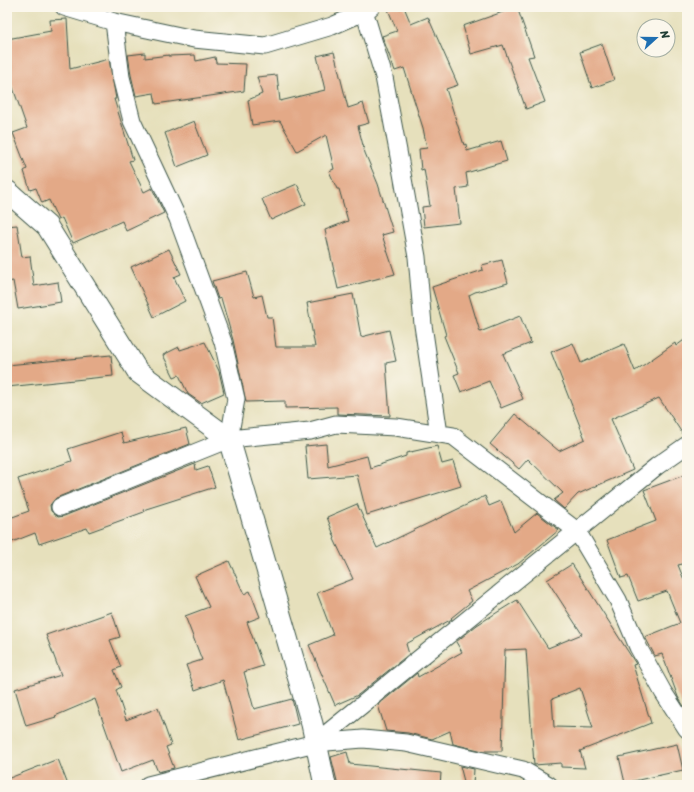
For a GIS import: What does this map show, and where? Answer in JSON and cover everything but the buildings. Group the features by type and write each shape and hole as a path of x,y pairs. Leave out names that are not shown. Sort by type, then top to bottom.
{"street":[{"path":"64,7 114,22 194,39 265,46 332,26 366,9 384,77 417,256 423,326 439,434"},
{"path":"114,22 121,77 132,121 178,220 223,342 236,399 229,439 312,724 325,785"},
{"path":"7,191 47,226 138,372 229,439"},
{"path":"60,507 229,439 310,431 336,424 396,427 453,436 577,531 618,600 638,647 663,692 687,729"},
{"path":"316,742 657,466 687,445"},
{"path":"148,785 316,742 363,739 406,743 524,770 549,785"}]}
